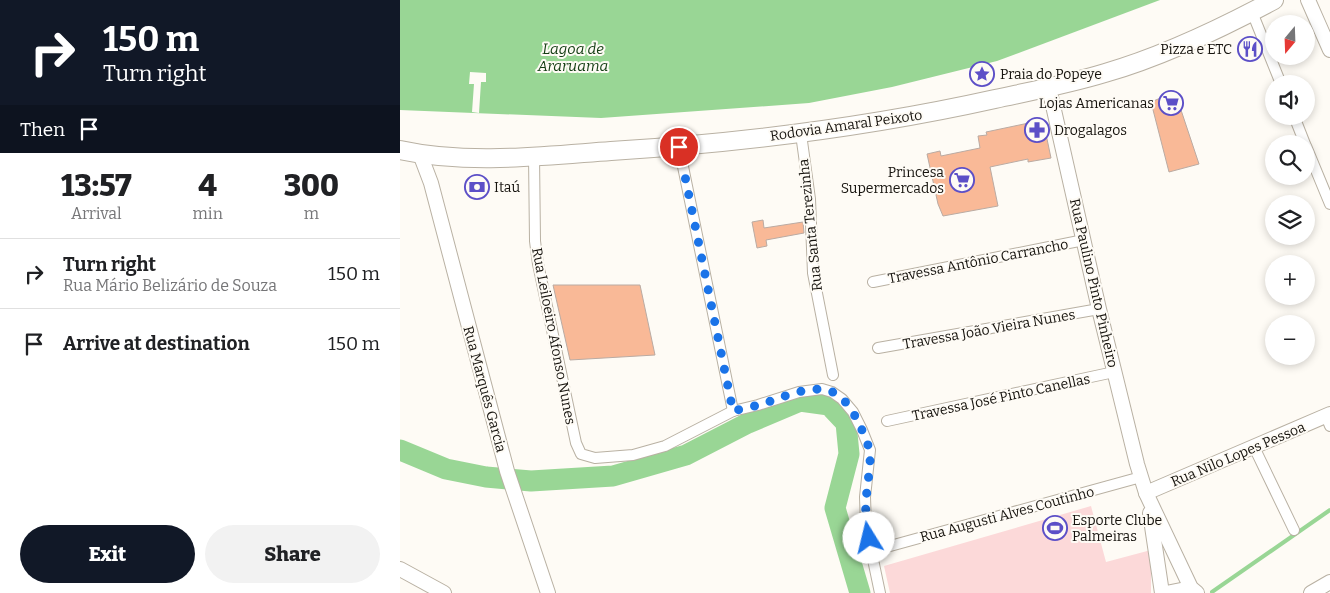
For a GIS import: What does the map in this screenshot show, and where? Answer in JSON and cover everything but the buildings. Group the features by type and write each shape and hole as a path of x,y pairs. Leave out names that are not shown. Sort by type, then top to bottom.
{"highway":[{"name":"Rodovia Amaral Peixoto","path":"400,150 420,154 469,158 679,147 801,134 917,116 1049,88 1106,73 1169,51 1274,0"}],"street":[{"path":"1308,0 1330,50"},
{"path":"1252,12 1277,75"},
{"name":"Rua Paulino Pinto Pinheiro","path":"1049,88 1114,372 1146,493"},
{"name":"Rua Santa Terezinha","path":"801,134 810,199 813,273 833,375"},
{"path":"679,147 733,411 799,392 822,389 842,398 853,412 870,450 865,508 866,526 880,593"},
{"name":"Rua Marquês Garcia","path":"420,154 431,183 507,471 548,593"},
{"path":"431,183 439,156"},
{"name":"Rua Leiloeiro Afonso Nunes","path":"534,156 535,241 538,264 576,443 581,454 595,458 633,455 665,446 733,411"},
{"path":"1315,167 1330,204"},
{"name":"Travessa Antônio Carrancho","path":"873,282 1084,240"},
{"name":"Travessa João Vieira Nunes","path":"878,348 1099,309"},
{"name":"Travessa José Pinto Canellas","path":"887,421 1114,372"},
{"name":"Rua Nilo Lopes Pessoa","path":"1146,493 1254,447 1329,419"},
{"path":"1254,447 1294,530"},
{"name":"Rua Augusti Alves Coutinho","path":"872,551 1142,477"},
{"path":"1146,493 1194,590 1166,593"},
{"path":"1146,493 1156,544 1162,593"},
{"path":"1156,544 1164,538 1170,543"},
{"path":"400,569 442,593"},
{"path":"1311,593 1330,582"}],"shaded area":[{"name":"Esporte Clube Palmeiras","path":"1091,506 1106,562 1151,550 1151,593 890,593 884,566"}],"water":[{"name":"Lagoa de Araruama","path":"400,0 1160,0 997,61 892,87 809,103 601,118 400,110"}],"pier":[{"path":"470,72 486,73 486,82 481,82 479,113 472,112 474,84 469,84"}],"waterway":[{"path":"400,450 446,469 486,477 531,481 613,476 686,455 748,423 800,401 829,405 846,423 849,454 835,508 860,593"},
{"path":"1212,592 1330,510"}],"place":[{"name":"Pizza e ETC","path":"1250,49"},
{"name":"Praia do Popeye","path":"982,74"},
{"name":"Lojas Americanas","path":"1171,103"},
{"name":"Drogalagos","path":"1037,130"},
{"name":"Princesa Supermercados","path":"962,180"},
{"name":"Itaú","path":"477,187"},
{"name":"Esporte Clube Palmeiras","path":"1055,528"}],"route":[{"path":"679,147 733,411 799,392 822,389 842,398 853,412 870,450 865,497 866,526 869,538"}]}
